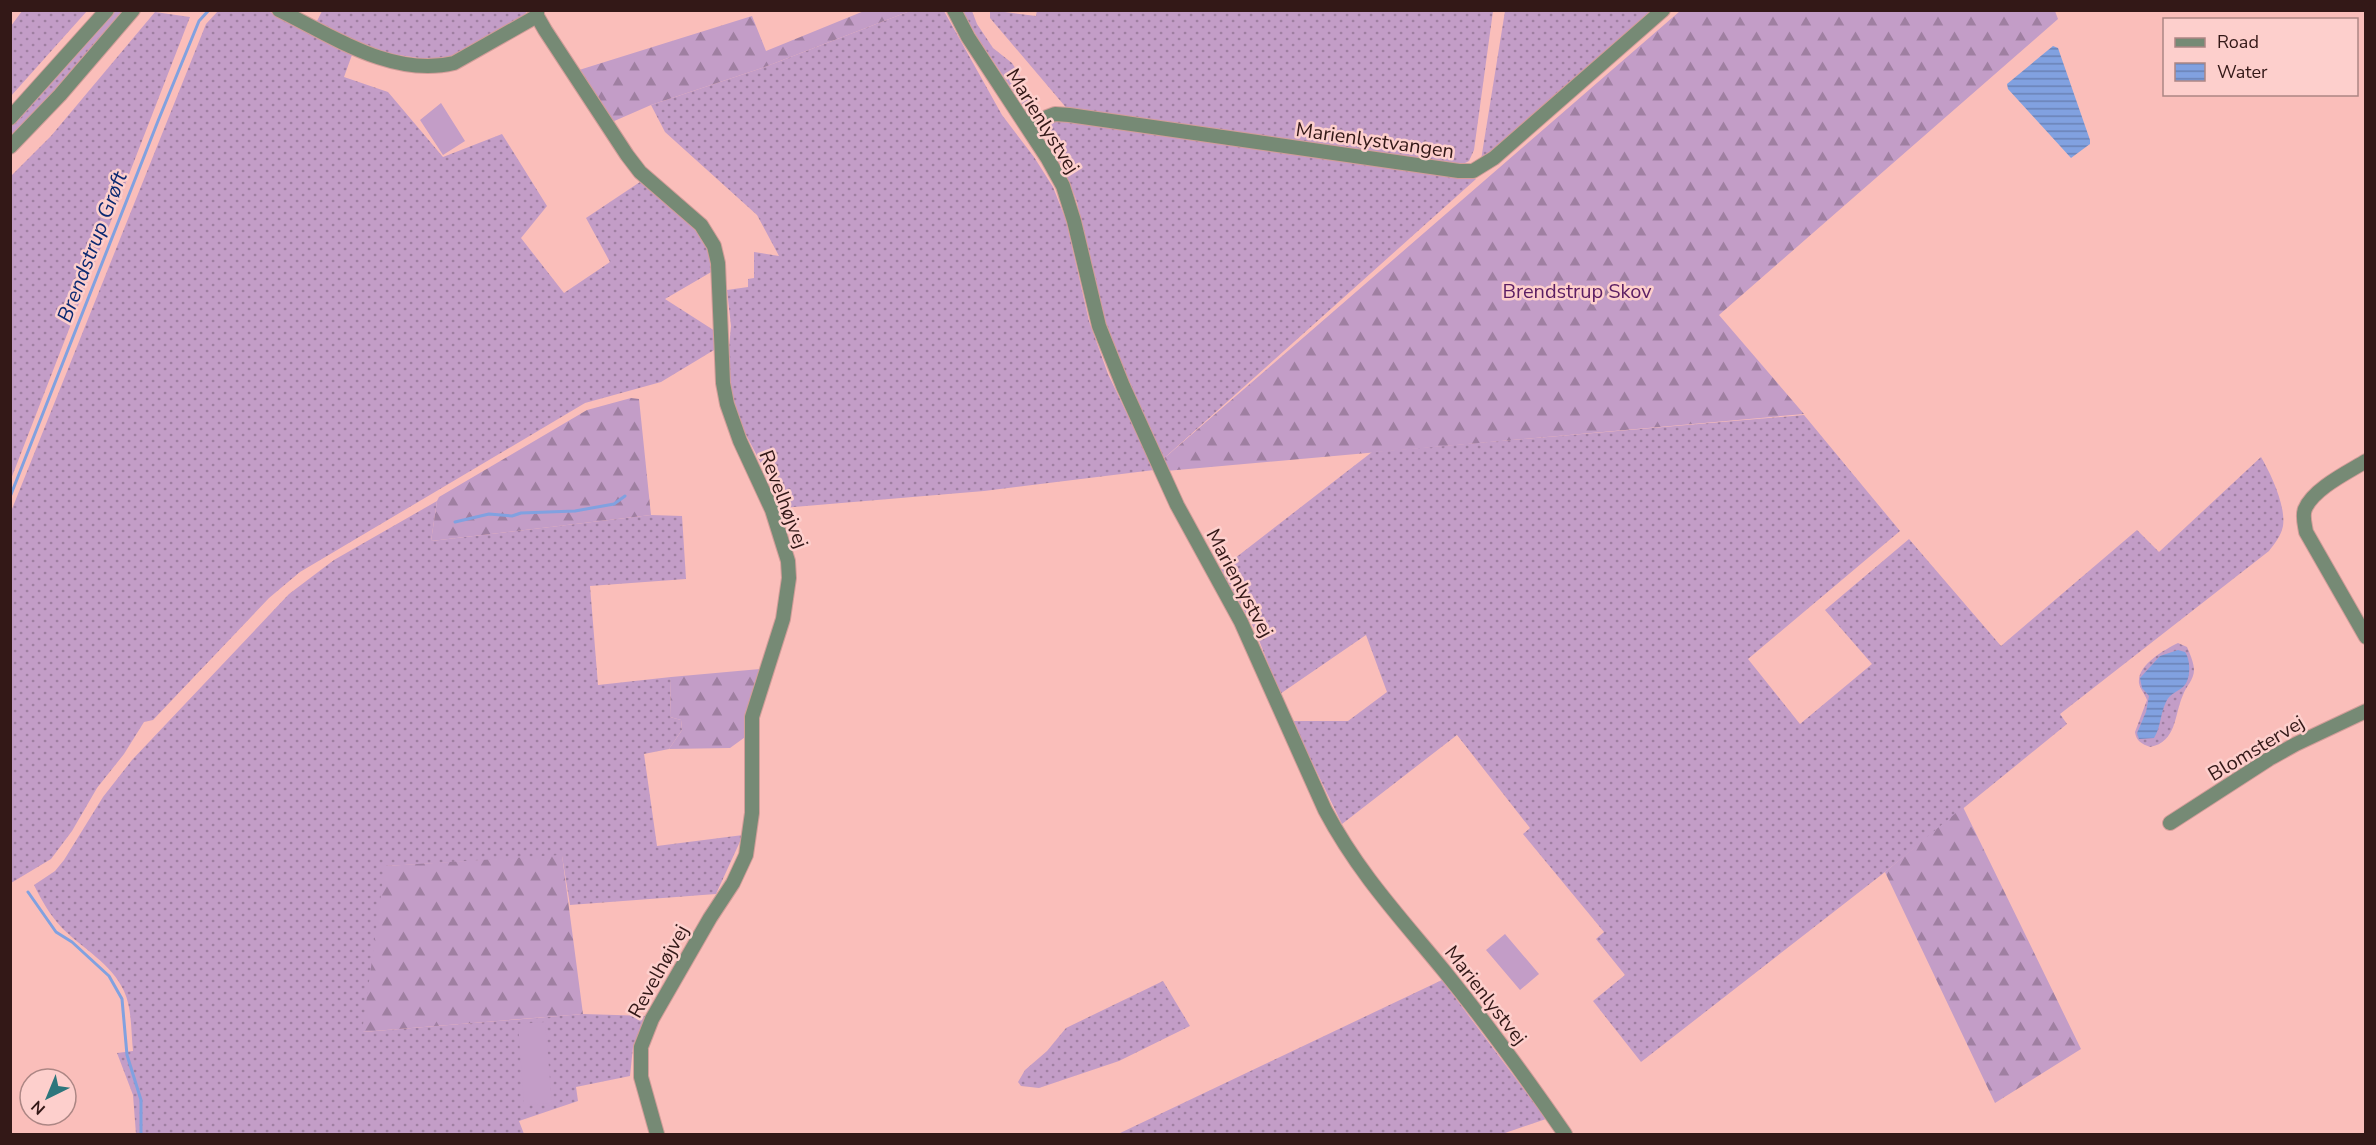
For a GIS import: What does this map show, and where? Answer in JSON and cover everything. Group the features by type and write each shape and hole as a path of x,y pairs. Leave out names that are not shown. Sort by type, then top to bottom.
{"street":[{"path":"10,118 107,10"},
{"path":"10,147 60,95 133,10"},
{"path":"279,10 376,58 398,63 440,67 454,63 537,13"},
{"name":"Marienlystvej","path":"954,10 979,55 1063,186 1074,220 1099,326 1123,386 1177,505 1241,622 1330,819 1370,882 1469,1002 1565,1134"},
{"name":"Marienlystvangen","path":"1026,125 1055,114 1069,115 1378,160 1473,171 1494,159 1663,10"},
{"name":"Revelhøjvej","path":"537,13 633,164 701,225 714,246 718,263 723,383 727,404 740,441 772,510 788,561 789,578 783,619 753,717 752,813 747,855 733,883 666,992 641,1047 641,1077 657,1134"},
{"path":"2366,461 2313,496 2304,516 2306,532 2366,637"},
{"name":"Blomstervej","path":"2170,823 2287,749 2366,711"}],"green space":[{"path":"990,10 1036,16 1037,10 1493,11 1474,150 1469,161 1459,166 1069,111 990,18"},
{"path":"22,11 87,11 11,96 11,26"},
{"path":"114,11 125,11 11,137 11,124"},
{"path":"218,11 268,11 353,52 344,77 388,92 443,157 502,134 547,206 521,238 564,293 610,262 586,218 640,182 690,222 707,242 713,271 665,299 715,331 714,350 661,382 585,403 300,572 269,598 153,720 144,722 124,754 97,788 72,831 51,859 11,883 10,514 206,24"},
{"path":"322,11 527,11 522,19 454,58 441,61 376,52 316,23"},
{"path":"864,11 910,11 762,68 651,105 612,122 579,70 752,16 766,51"},
{"path":"910,11 944,11 1002,115 1034,157 1053,187 1066,220 1089,321 1108,374 1154,470 984,491 782,508 736,416 727,370 731,326 727,290 748,287 748,279 754,278 754,252 779,256 757,215 665,132 651,105 762,68"},
{"path":"962,11 972,11 977,24 993,48 1012,63 1021,77 1036,113 1024,107"},
{"path":"1505,11 1657,11 1481,160"},
{"name":"Brendstrup Skov","path":"1680,11 2055,11 2058,19 1719,315 1804,414 1166,471 1161,461"},
{"path":"155,12 190,17 11,479 11,176 51,136"},
{"path":"441,103 465,141 443,155 420,120"},
{"path":"1049,120 1476,179 1161,461 1111,344 1096,296 1077,202 1065,172 1042,128"},
{"path":"631,398 639,399 651,515 431,541 439,497 587,410"},
{"path":"1804,415 1900,531 1748,659 1800,724 1872,664 1825,610 1909,539 2001,646 2137,530 2159,552 2261,457 2280,500 2283,526 2269,551 2060,714 2067,724 1885,872 1641,1062 1593,1001 1625,975 1596,939 1604,932 1523,834 1530,828 1457,735 1342,824 1292,721 1348,721 1387,692 1366,635 1280,694 1255,630 1221,569 1372,452"},
{"path":"437,501 431,541 651,515 682,516 686,579 590,586 598,685 671,677 670,717 681,720 682,730 669,749 644,754 657,846 743,835 716,894 570,905 562,856 386,866 363,1032 583,1014 648,1016 633,1047 630,1076 576,1087 578,1101 519,1121 524,1134 136,1134 133,1095 117,1053 133,1051 127,998 112,972 58,923 46,908 34,885 55,871 64,860 103,797 132,760 289,594 334,560"},
{"path":"2178,643 2187,647 2194,674 2183,695 2170,734 2159,744 2150,747 2140,742 2135,732 2147,700 2139,683 2140,676 2142,670 2152,659"},
{"path":"760,669 750,706 748,735 730,748 669,749 682,730 681,720 670,717 671,677"},
{"path":"1963,807 2081,1049 1995,1103 1885,872"},
{"path":"562,855 583,1014 362,1032 385,866"},
{"path":"1505,934 1539,974 1520,990 1486,950"},
{"path":"1442,980 1546,1119 1502,1134 1118,1134"},
{"path":"1163,981 1190,1026 1119,1061 1039,1088 1021,1086 1018,1082 1025,1070 1047,1051 1066,1028"},
{"path":"545,1022 552,1103 524,1105 518,1024"}],"water":[{"path":"2053,46 2058,48 2090,140 2090,144 2071,158 2008,89 2007,84"},
{"path":"2178,650 2185,652 2187,656 2188,680 2168,699 2154,738 2139,739 2137,733 2146,712 2149,696 2142,688 2140,678 2160,656"}],"waterway":[{"name":"Brendstrup Grøft","path":"10,497 158,121 199,21 209,10"},
{"path":"455,522 489,514 512,516 521,513 575,511 614,504 625,496"},
{"path":"28,892 56,932 72,942 109,976 122,999 127,1055 141,1100 141,1134"}]}
